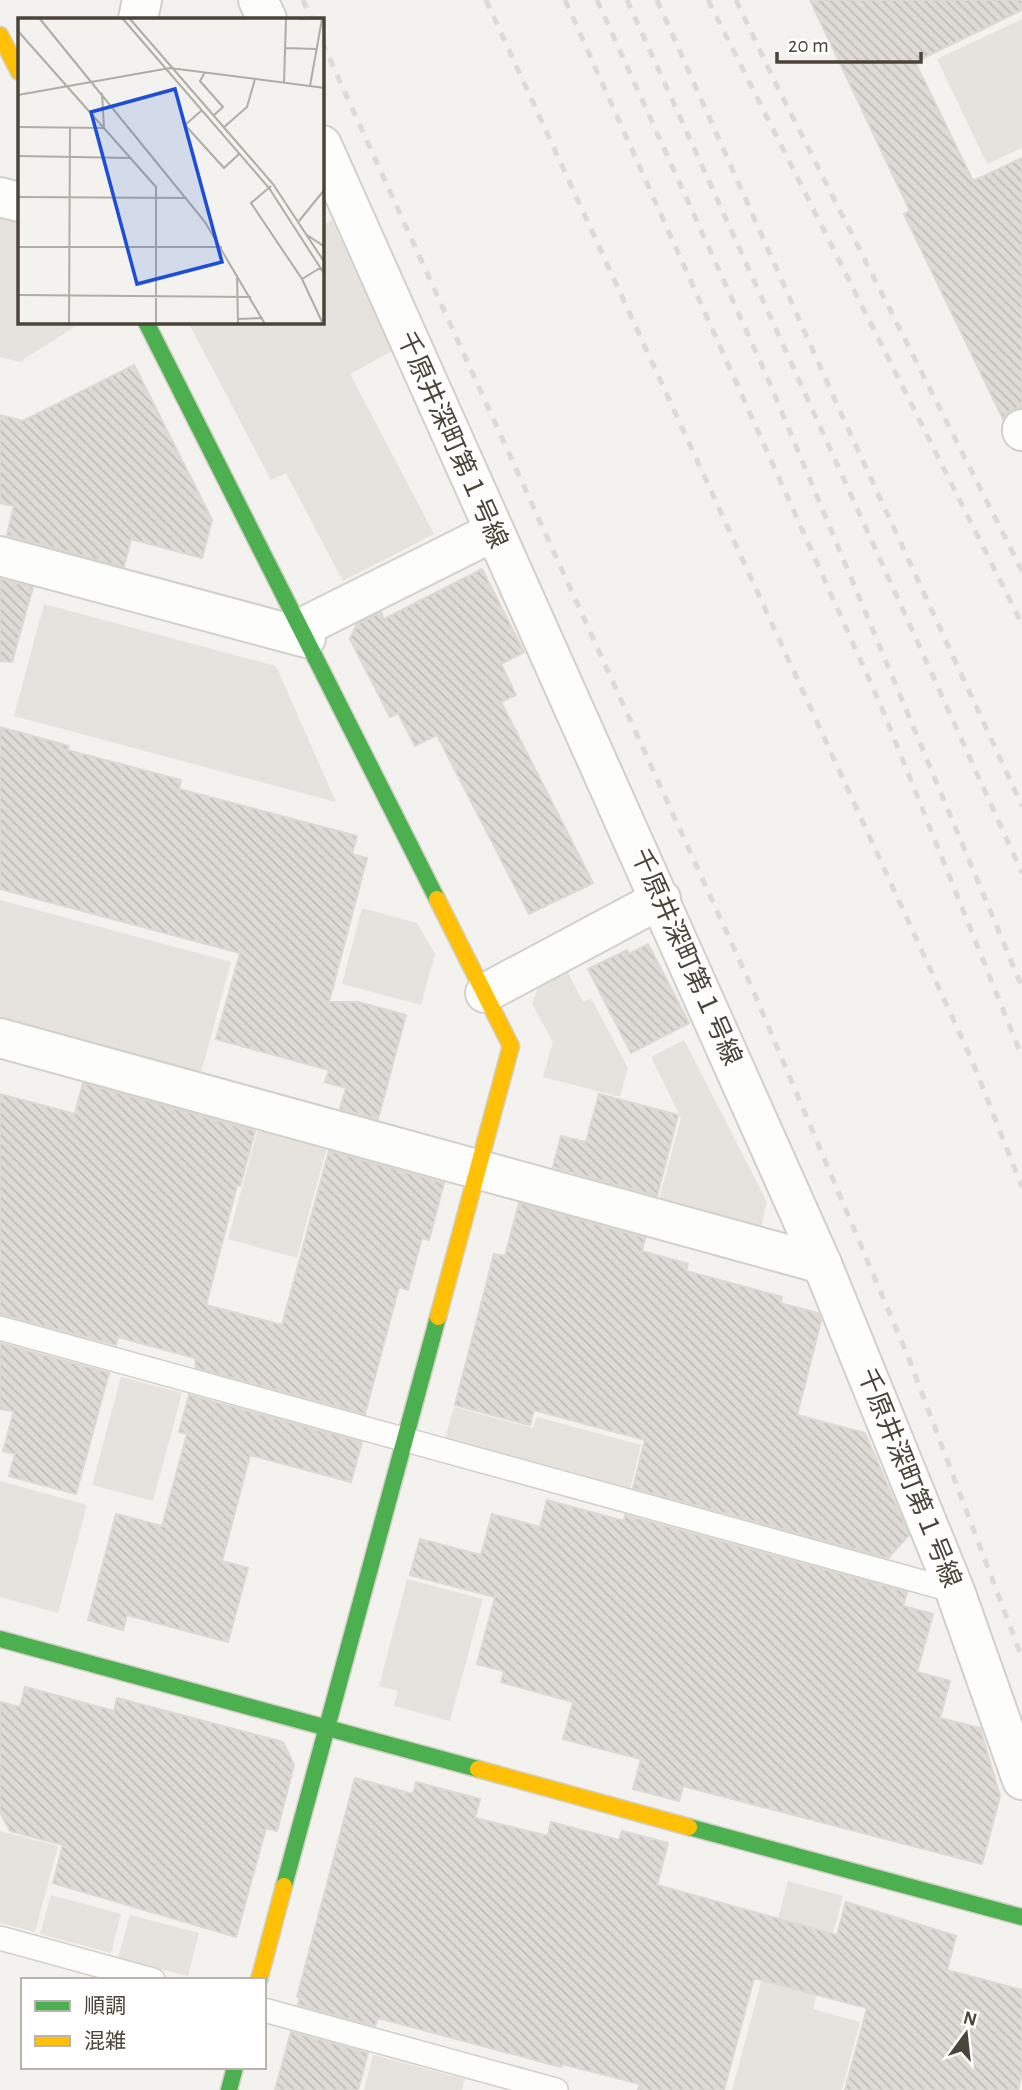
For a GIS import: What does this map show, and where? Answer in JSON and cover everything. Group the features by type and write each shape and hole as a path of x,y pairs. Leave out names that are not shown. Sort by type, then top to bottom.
{"street":[{"path":"138,18 142,0"},
{"path":"258,0 267,18"},
{"path":"0,34 18,70"},
{"name":"千原井深町第１号線","path":"324,150 492,532 661,899 822,1264 955,1591 1022,1780"},
{"path":"0,197 18,202"},
{"path":"147,324 511,1046 260,1978"},
{"path":"0,556 304,633 492,532"},
{"path":"485,993 661,899"},
{"path":"0,1038 822,1264"},
{"path":"0,1639 1022,1917"},
{"path":"229,2090 234,2069"}],"lane":[{"path":"0,1328 955,1591"},
{"path":"0,1938 146,1978"},
{"path":"266,2011 556,2090"}],"shaded area":[{"path":"1022,19 1022,148 987,164 937,59"},
{"path":"0,213 18,218 18,324 79,324 20,362 0,357"},
{"path":"332,220 392,351 350,374 434,534 343,581 286,473 271,480 189,324 324,324 324,224"},
{"path":"44,604 276,666 336,802 14,716"},
{"path":"0,900 231,962 201,1073 0,1019"},
{"path":"362,908 417,923 435,954 421,1005 342,984"},
{"path":"567,971 583,1002 591,998 628,1068 620,1097 543,1077 553,1042 532,1004 539,985"},
{"path":"684,1040 767,1202 761,1226 659,1199 681,1118 651,1057"},
{"path":"258,1128 327,1147 297,1258 228,1239"},
{"path":"121,1377 182,1393 153,1501 92,1485"},
{"path":"454,1407 533,1428 537,1417 641,1445 630,1489 445,1439"},
{"path":"0,1481 87,1505 58,1613 0,1597"},
{"path":"407,1579 483,1599 450,1721 394,1706 398,1691 379,1686"},
{"path":"0,1831 58,1846 35,1932 0,1923"},
{"path":"788,1881 843,1896 813,2009 860,2022 842,2090 732,2090"},
{"path":"51,1895 121,1914 111,1953 40,1934"},
{"path":"130,1915 199,1933 188,1976 118,1958"},
{"path":"373,2055 465,2079 462,2090 364,2090"}],"building":[{"path":"810,0 1022,0 1022,10 915,62 973,181 1022,158 1022,407 1011,410 1003,419 904,214 910,211"},
{"path":"134,365 212,520 202,558 131,539 124,567 7,535 14,506 0,503 0,415 23,421"},
{"path":"482,569 524,652 501,664 516,695 501,702 593,883 529,914 437,735 415,746 398,713 390,717 350,639 357,624 381,612 384,619"},
{"path":"0,579 33,587 12,662 0,661"},
{"path":"0,727 69,746 67,750 181,780 179,789 357,836 352,854 367,858 329,1002 358,1002 406,1015 378,1119 340,1109 346,1088 325,1082 329,1070 216,1039 240,953 0,889"},
{"path":"648,944 689,1023 631,1053 588,969 627,950 629,954"},
{"path":"83,1083 255,1131 240,1186 237,1185 206,1305 282,1325 329,1151 444,1183 429,1240 422,1238 408,1290 399,1287 365,1414 196,1368 195,1358 118,1337 116,1345 0,1314 0,1094 75,1114"},
{"path":"599,1094 678,1115 657,1196 553,1167 561,1136 586,1142"},
{"path":"519,1203 645,1238 642,1251 688,1264 686,1271 782,1297 780,1303 818,1313 821,1321 797,1415 865,1433 909,1535 888,1558 633,1488 645,1440 534,1410 530,1425 455,1405 494,1254 505,1256"},
{"path":"0,1343 109,1373 76,1494 9,1476 15,1454 3,1451 14,1411 0,1409"},
{"path":"189,1395 362,1442 351,1482 250,1455 222,1561 248,1568 228,1642 127,1615 123,1630 88,1620 116,1514 162,1526 187,1434 179,1432"},
{"path":"547,1500 624,1521 625,1515 907,1592 903,1606 933,1614 917,1672 950,1681 940,1718 980,1728 1000,1796 982,1864 683,1786 679,1801 633,1789 641,1759 563,1739 573,1702 501,1682 504,1671 477,1664 495,1597 410,1575 420,1539 481,1555 492,1514 540,1527"},
{"path":"25,1687 114,1711 117,1698 283,1742 294,1765 277,1831 266,1828 236,1937 53,1883 63,1845 10,1831 0,1812 0,1702 20,1707"},
{"path":"355,1778 413,1794 416,1782 480,1799 475,1818 548,1836 551,1822 619,1840 622,1831 668,1843 657,1885 837,1935 846,1902 956,1936 947,1970 1022,1990 1022,2074 1018,2090 845,2090 867,2008 754,1978 724,2090 638,2090 640,2084 562,2064 561,2067 378,2018 375,2026 298,2005 300,1997 297,1997"},
{"path":"291,2032 368,2053 358,2090 275,2090"}],"railway":[{"path":"303,0 312,18"},
{"path":"486,0 971,1058 1022,1187"},
{"path":"565,0 881,706 1022,1057"},
{"path":"597,0 765,372 1022,987"},
{"path":"627,0 1022,873"},
{"path":"657,0 839,409 1022,806"},
{"path":"708,0 1022,624"},
{"path":"736,0 1022,571"},
{"path":"324,46 752,988 909,1359 1022,1658"}],"traffic: fast":[{"path":"147,324 437,899"},
{"path":"284,1886 438,1317"},
{"path":"0,1639 478,1769"},
{"path":"689,1827 1022,1917"},
{"path":"229,2090 234,2069"}],"traffic: slow":[{"path":"0,35 18,70"},
{"path":"437,899 511,1046 438,1317"},
{"path":"478,1769 689,1827"},
{"path":"260,1978 284,1886"}]}
